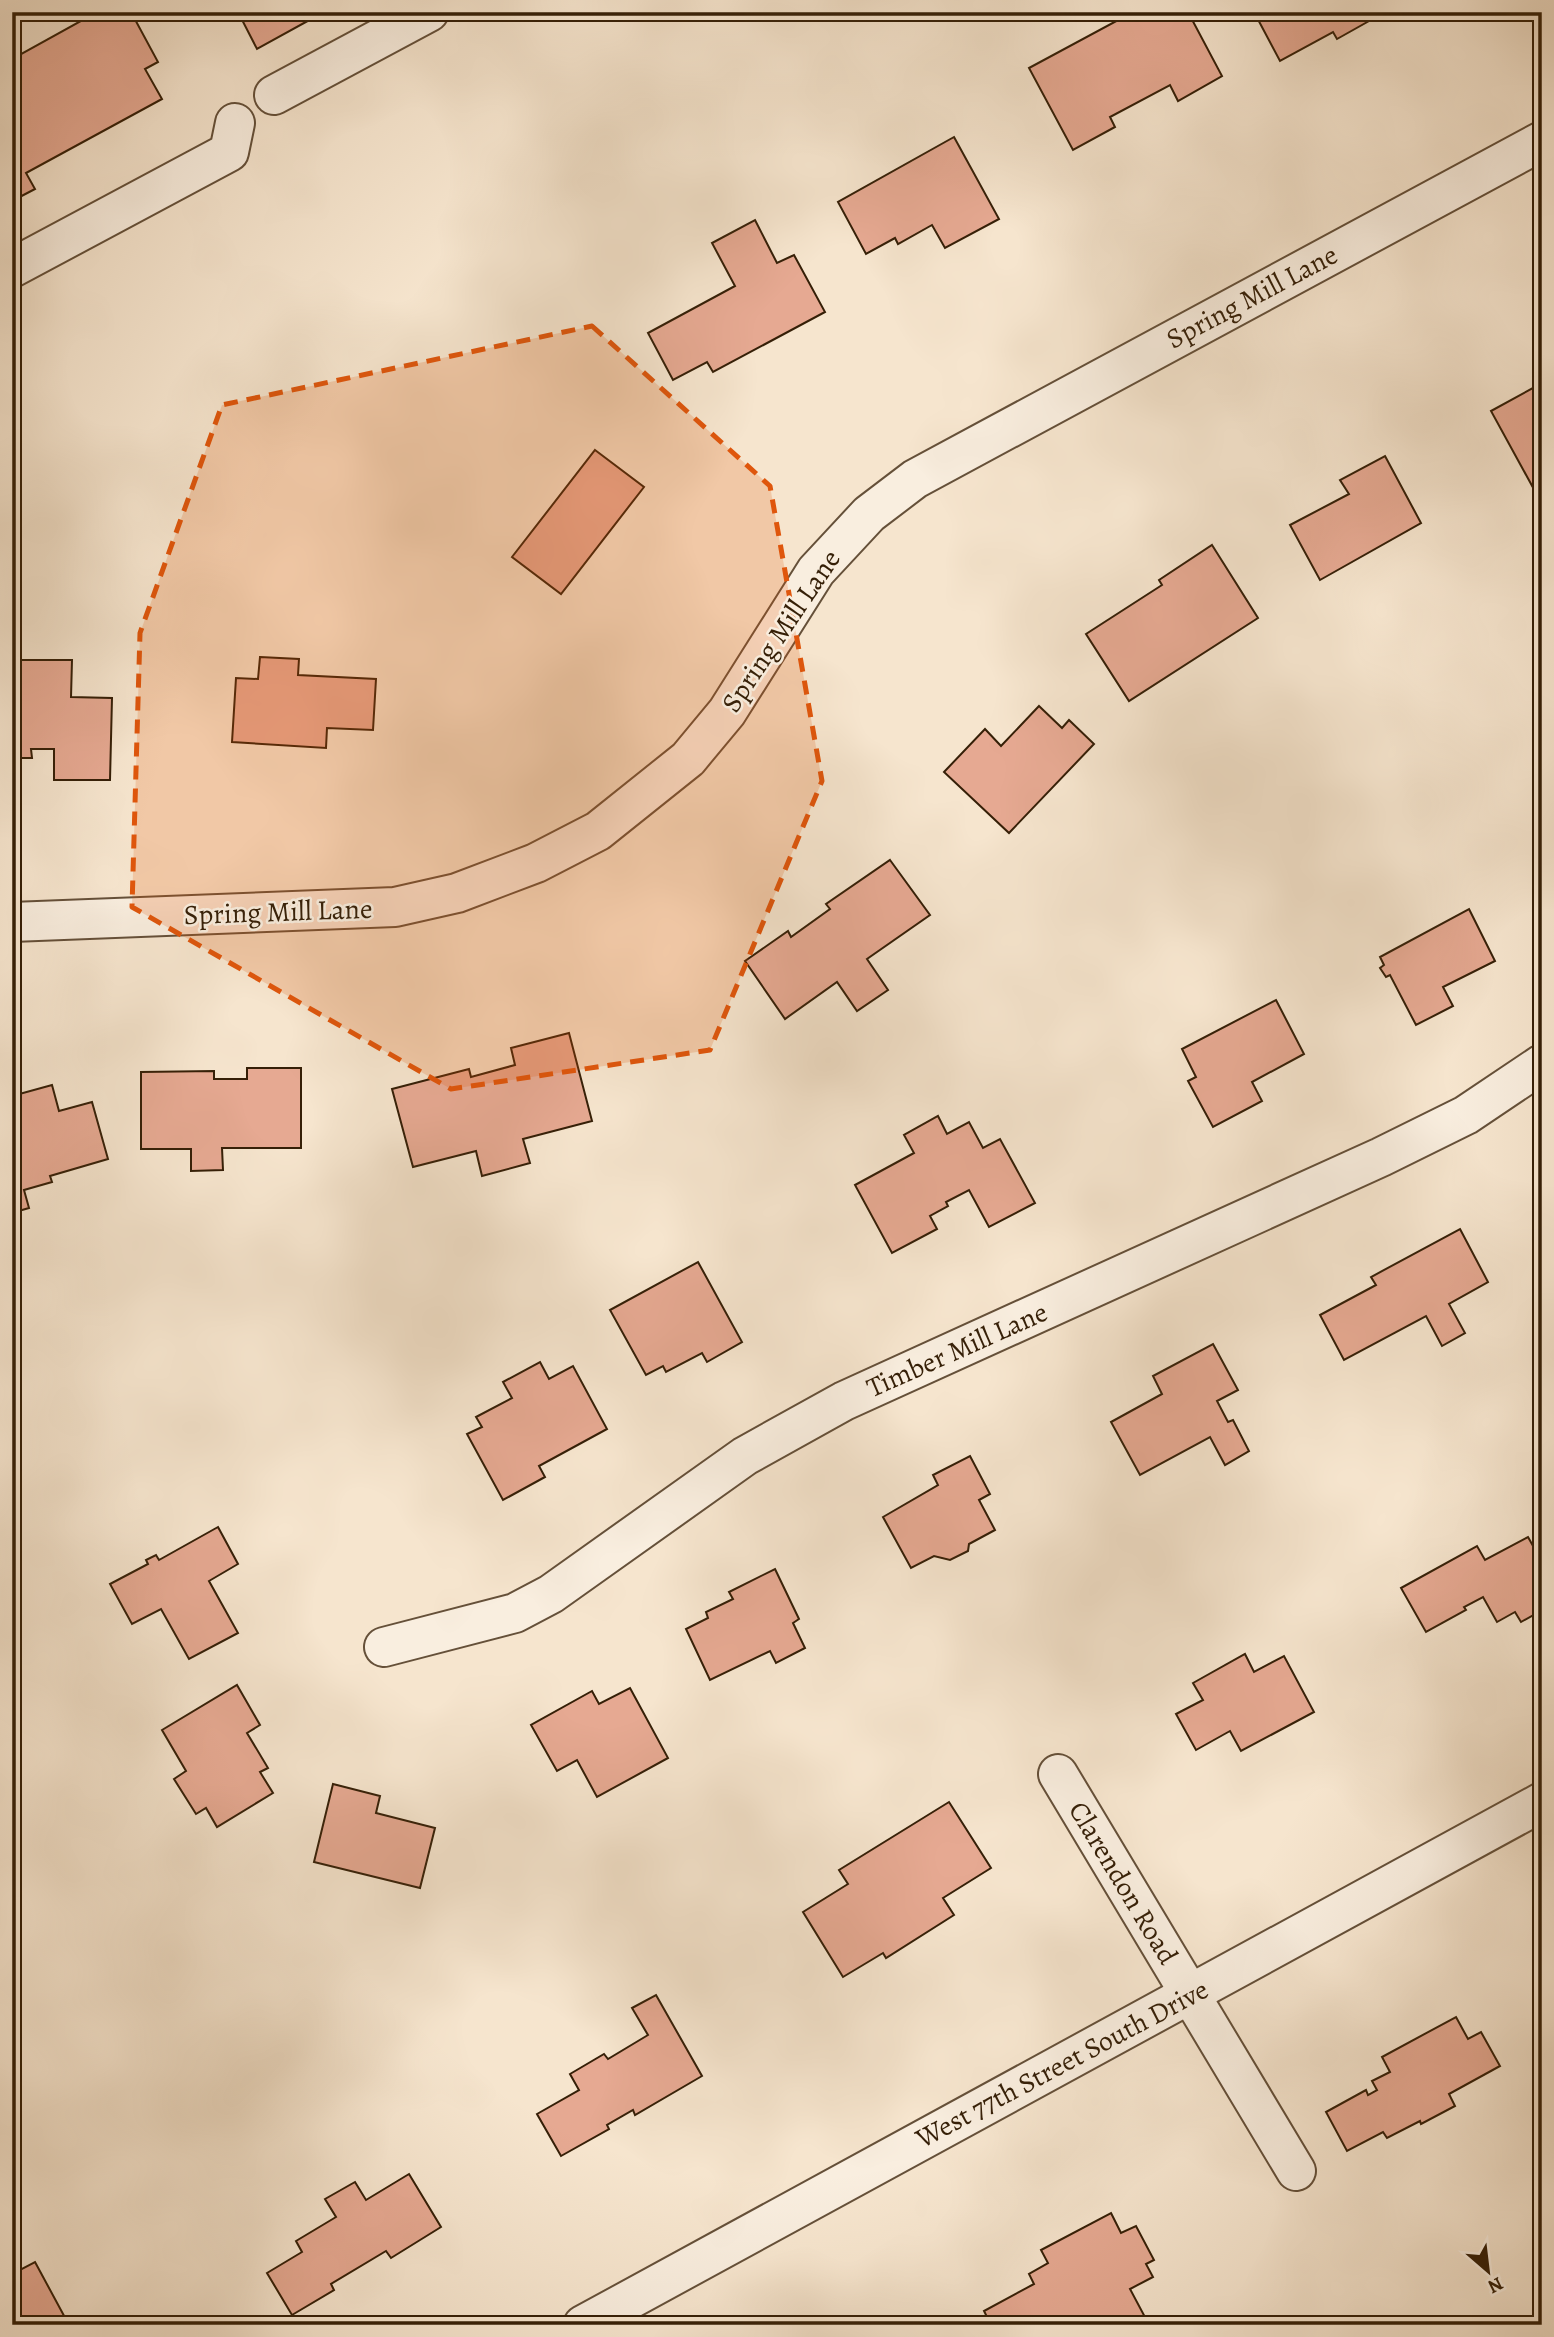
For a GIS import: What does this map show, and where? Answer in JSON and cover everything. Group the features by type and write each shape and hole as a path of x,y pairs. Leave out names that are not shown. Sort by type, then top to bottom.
{"street":[{"path":"274,95 429,12"},
{"path":"12,268 229,152 235,123"},
{"name":"Spring Mill Lane","path":"12,922 395,907 457,893 536,863 598,831 688,759 727,712 816,571 869,514 915,479 1542,141"},
{"name":"Timber Mill Lane","path":"384,1647 516,1613 551,1594 745,1456 844,1401 1381,1157 1466,1115 1542,1064"},
{"name":"Clarendon Road","path":"1058,1774 1296,2171"},
{"name":"West 77th Street South Drive","path":"583,2325 1542,1801"}],"highlighted area":[{"path":"592,326 770,486 822,781 710,1050 451,1089 132,907 140,633 222,405"}],"building":[{"path":"97,12 131,12 158,62 145,69 162,99 26,173 35,189 12,201 12,59"},
{"path":"238,12 324,12 257,49"},
{"path":"1133,12 1188,12 1222,76 1178,101 1170,85 1110,117 1115,127 1073,150 1029,68"},
{"path":"1254,12 1385,12 1337,39 1333,32 1280,61"},
{"path":"954,137 999,219 945,248 932,225 898,244 895,238 866,254 838,202"},
{"path":"755,220 777,263 794,255 825,312 713,372 707,362 673,380 648,333 735,286 712,243"},
{"path":"1542,383 1542,504 1491,411"},
{"path":"595,450 644,487 561,594 512,557"},
{"path":"1385,456 1421,523 1320,580 1290,525 1349,494 1340,480"},
{"path":"1212,545 1258,618 1129,701 1086,634 1162,585 1159,580"},
{"path":"260,657 299,659 298,675 376,679 373,730 327,728 326,748 232,742 236,678 258,679"},
{"path":"12,660 72,660 71,697 112,698 110,780 54,780 54,749 31,749 32,758 12,758"},
{"path":"1039,706 1062,728 1069,720 1094,744 1009,833 944,772 985,729 1001,746"},
{"path":"890,860 930,915 867,959 888,990 857,1011 837,982 785,1019 745,961 788,931 791,937 830,909 826,904"},
{"path":"1469,909 1495,961 1443,987 1453,1006 1416,1025 1390,975 1386,977 1380,968 1384,965 1380,957"},
{"path":"1276,1000 1304,1054 1252,1082 1262,1101 1213,1127 1188,1081 1196,1077 1182,1049"},
{"path":"569,1033 592,1121 523,1139 530,1163 482,1176 476,1151 413,1167 392,1089 469,1069 471,1077 515,1065 511,1048"},
{"path":"247,1068 301,1068 301,1148 222,1148 223,1170 191,1171 191,1149 141,1149 141,1072 214,1071 214,1079 247,1079"},
{"path":"52,1085 59,1111 92,1102 108,1159 50,1176 52,1182 24,1190 29,1208 12,1213 12,1096"},
{"path":"938,1116 947,1134 969,1122 983,1148 1000,1139 1035,1203 989,1227 969,1190 946,1202 948,1206 930,1216 937,1229 892,1253 855,1185 914,1153 904,1135"},
{"path":"1460,1229 1488,1282 1449,1304 1465,1333 1442,1346 1426,1316 1344,1360 1320,1315 1376,1285 1371,1277"},
{"path":"698,1262 742,1342 707,1362 702,1353 666,1372 663,1366 646,1375 610,1310"},
{"path":"1213,1344 1238,1390 1217,1401 1228,1422 1233,1420 1249,1451 1225,1465 1210,1437 1140,1475 1111,1422 1162,1394 1153,1376"},
{"path":"540,1362 549,1379 573,1366 607,1429 539,1466 545,1477 503,1500 467,1434 482,1427 476,1417 512,1398 503,1382"},
{"path":"970,1456 990,1494 979,1500 995,1530 969,1544 968,1551 950,1560 934,1556 911,1568 883,1517 938,1485 933,1475"},
{"path":"218,1527 238,1564 209,1581 238,1633 189,1659 161,1609 132,1624 110,1584 148,1564 146,1560 156,1555 159,1560"},
{"path":"1528,1537 1542,1562 1542,1603 1534,1607 1537,1613 1521,1622 1515,1612 1497,1622 1483,1597 1464,1607 1466,1610 1426,1632 1401,1588 1477,1546 1485,1560"},
{"path":"775,1569 799,1619 793,1623 805,1648 776,1663 770,1651 710,1680 686,1629 708,1618 706,1612 733,1599 729,1592"},
{"path":"1245,1654 1254,1672 1284,1656 1314,1712 1241,1751 1230,1731 1196,1750 1176,1714 1203,1700 1193,1683"},
{"path":"237,1685 260,1725 247,1733 268,1768 260,1772 273,1793 217,1827 206,1808 196,1814 174,1779 186,1771 162,1730"},
{"path":"630,1688 668,1758 597,1797 577,1760 557,1771 531,1725 592,1691 599,1704"},
{"path":"333,1784 380,1796 376,1813 435,1828 420,1888 314,1862"},
{"path":"949,1802 991,1868 943,1898 954,1915 886,1958 883,1953 843,1977 803,1912 848,1884 839,1870"},
{"path":"656,1995 702,2076 635,2115 633,2110 607,2125 609,2129 561,2156 537,2114 579,2090 570,2074 604,2054 608,2059 648,2035 632,2008"},
{"path":"1456,2017 1468,2039 1481,2032 1500,2066 1449,2094 1455,2106 1387,2138 1383,2132 1347,2151 1326,2112 1366,2090 1368,2095 1377,2090 1372,2081 1390,2072 1382,2057"},
{"path":"409,2174 441,2227 391,2258 386,2251 331,2284 334,2290 292,2315 267,2273 302,2252 296,2241 336,2217 325,2199 355,2182 366,2200"},
{"path":"1111,2213 1121,2233 1136,2226 1154,2260 1146,2264 1153,2277 1130,2289 1146,2319 1134,2325 991,2325 984,2311 1034,2284 1029,2274 1048,2263 1041,2250"},
{"path":"35,2262 69,2325 12,2325 12,2274"}]}
